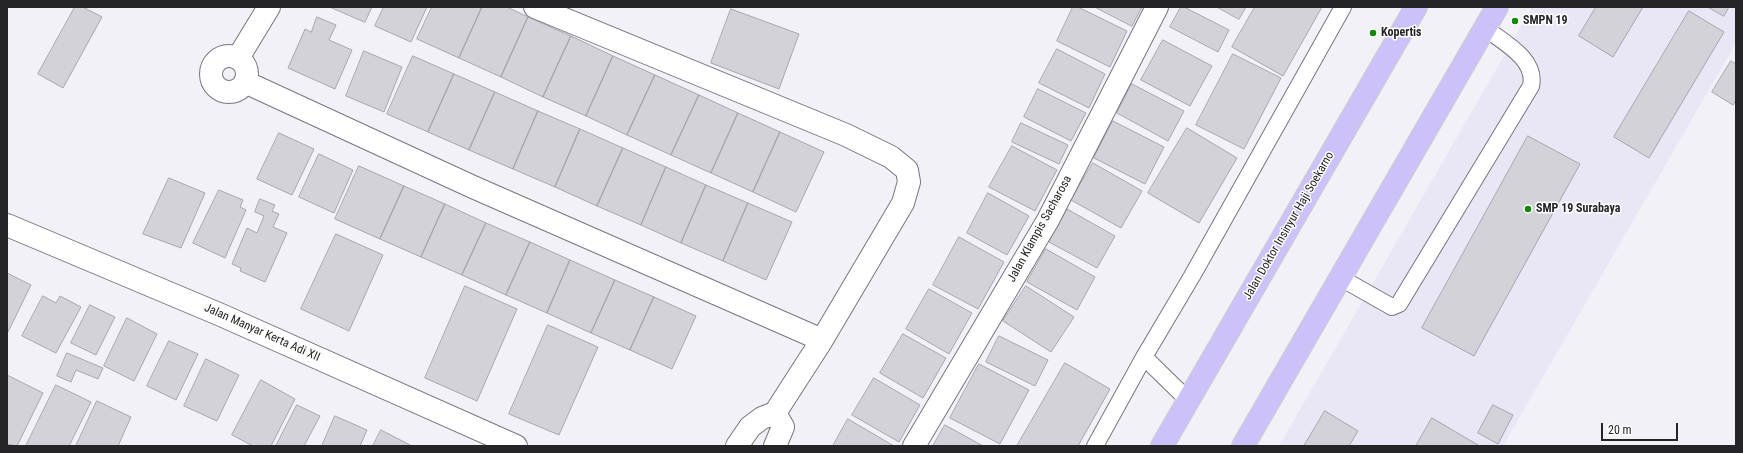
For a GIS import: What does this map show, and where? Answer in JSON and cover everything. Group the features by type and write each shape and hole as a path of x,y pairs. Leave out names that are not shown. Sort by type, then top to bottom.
{"main road":[{"name":"Jalan Doktor Insinyur Haji Soekarno","path":"1162,446 1416,7"},
{"path":"1243,446 1339,277 1497,7"}],"street":[{"path":"238,58 269,7"},
{"name":"Jalan Klampis Sacharosa","path":"914,446 1048,220 1157,7"},
{"path":"540,8 846,135 891,157 907,170 908,182 903,203 822,340 775,413 762,418 750,427 737,446"},
{"path":"227,56 238,58 246,69 245,82 238,90 227,93 217,88 211,79 211,69 217,60 227,56"},
{"path":"245,82 473,188 822,340"},
{"name":"Jalan Manyar Kerta Adi XII","path":"7,225 221,315 516,446"},
{"path":"775,413 782,427 775,446"}],"lane":[{"path":"1095,446 1144,356 1192,276 1343,7"},
{"path":"1339,277 1380,302 1392,307 1399,304 1531,86 1533,78 1526,60 1485,28"},
{"path":"1144,356 1188,400"}],"shaded area":[{"name":"SMP 19 Surabaya","path":"1532,7 1736,7 1736,43 1503,446 1279,446"}],"building":[{"path":"75,7 83,7 102,17 63,88 38,74"},
{"path":"330,7 372,7 365,22"},
{"path":"384,7 427,7 411,42 375,26"},
{"path":"432,7 482,7 459,58 417,39"},
{"path":"482,7 507,7 528,17 501,77 459,58"},
{"path":"1073,7 1078,7 1127,31 1110,67 1057,41"},
{"path":"1095,7 1142,7 1132,26"},
{"path":"1181,7 1184,7 1229,30 1218,52 1170,27"},
{"path":"1217,7 1246,7 1239,19"},
{"path":"1255,7 1322,7 1283,76 1232,47"},
{"path":"1596,7 1643,7 1613,57 1579,36"},
{"path":"1708,7 1729,7 1724,16"},
{"path":"731,9 799,34 779,89 711,63"},
{"path":"1689,11 1724,32 1649,158 1614,137"},
{"path":"317,17 336,25 329,40 352,50 335,89 288,68 305,29 311,32"},
{"path":"528,17 571,36 543,97 501,77"},
{"path":"571,36 613,56 586,116 543,97"},
{"path":"1163,40 1212,66 1190,106 1141,80"},
{"path":"1057,49 1105,74 1089,108 1039,83"},
{"path":"364,51 402,67 384,112 346,96"},
{"path":"1233,54 1281,78 1244,149 1196,125"},
{"path":"413,56 454,74 428,132 387,114"},
{"path":"613,56 655,75 627,135 586,116"},
{"path":"1731,61 1736,64 1736,100 1733,105 1712,92"},
{"path":"454,74 495,92 469,150 428,132"},
{"path":"655,75 699,95 671,155 627,135"},
{"path":"1132,84 1184,111 1168,141 1117,113"},
{"path":"1038,89 1086,113 1071,141 1024,117"},
{"path":"495,92 538,111 513,169 469,150"},
{"path":"699,95 738,113 711,173 671,155"},
{"path":"538,111 580,129 555,187 513,169"},
{"path":"738,113 780,132 753,192 711,173"},
{"path":"1113,121 1164,147 1145,184 1094,158"},
{"path":"1021,123 1068,145 1059,164 1012,142"},
{"path":"1187,128 1237,158 1199,223 1148,193"},
{"path":"580,129 623,148 597,206 555,187"},
{"path":"780,132 824,152 796,212 753,192"},
{"path":"279,133 314,149 292,195 257,179"},
{"path":"1528,136 1580,164 1474,356 1422,328"},
{"path":"1012,146 1057,170 1035,211 989,187"},
{"path":"623,148 666,167 641,225 597,206"},
{"path":"319,154 353,170 334,213 299,197"},
{"path":"1093,163 1142,191 1121,228 1071,200"},
{"path":"359,166 404,186 380,239 335,219"},
{"path":"666,167 706,185 681,243 641,225"},
{"path":"169,178 205,193 181,248 143,234"},
{"path":"706,185 748,203 723,261 681,243"},
{"path":"404,186 445,204 421,257 380,239"},
{"path":"219,190 243,200 240,207 246,210 225,258 193,243"},
{"path":"988,193 1029,216 1007,255 967,233"},
{"path":"260,199 275,205 272,211 279,214 273,227 287,233 265,282 240,271 241,268 232,264 247,228 257,233 264,216 255,212"},
{"path":"748,203 792,222 766,280 723,261"},
{"path":"445,204 486,223 462,275 421,257"},
{"path":"1067,209 1115,236 1097,268 1049,242"},
{"path":"486,223 530,242 506,295 462,275"},
{"path":"336,234 383,255 349,331 301,309"},
{"path":"959,237 1004,262 978,309 933,285"},
{"path":"530,242 570,260 547,313 506,295"},
{"path":"1046,249 1095,277 1077,310 1027,282"},
{"path":"570,260 615,280 591,333 547,313"},
{"path":"7,273 31,285 7,334"},
{"path":"615,280 654,297 630,350 591,333"},
{"path":"465,286 517,309 477,401 425,378"},
{"path":"1026,286 1074,317 1051,352 1003,321"},
{"path":"929,289 972,313 949,354 906,329"},
{"path":"43,296 56,303 60,296 81,307 56,353 22,336"},
{"path":"654,297 696,316 672,369 630,350"},
{"path":"90,305 115,317 96,355 71,343"},
{"path":"127,318 157,334 134,381 104,366"},
{"path":"548,325 598,347 559,435 509,414"},
{"path":"903,334 946,358 923,398 880,373"},
{"path":"999,336 1048,360 1035,386 986,362"},
{"path":"169,341 198,354 176,400 147,386"},
{"path":"67,353 103,368 98,379 76,370 71,382 57,376"},
{"path":"206,359 239,375 217,421 184,406"},
{"path":"1065,363 1110,389 1078,446 1017,446"},
{"path":"979,364 1029,390 1000,444 950,418"},
{"path":"7,375 43,393 17,446 7,444"},
{"path":"874,378 920,405 899,442 852,415"},
{"path":"261,380 295,399 271,446 253,446 232,435"},
{"path":"56,385 91,402 69,446 26,446"},
{"path":"97,401 131,417 118,446 76,446"},
{"path":"297,405 320,416 304,446 276,446"},
{"path":"1493,405 1513,415 1498,444 1478,433"},
{"path":"1325,411 1358,431 1349,446 1304,446"},
{"path":"335,416 367,430 360,446 322,446"},
{"path":"1432,418 1478,445 1416,446"},
{"path":"848,419 894,446 833,446"},
{"path":"945,425 983,446 933,446"},
{"path":"381,430 412,446 373,446"}],"place":[{"name":"SMPN 19","path":"1515,21"},
{"name":"Kopertis","path":"1373,33"},
{"name":"SMP 19 Surabaya","path":"1528,209"}]}
